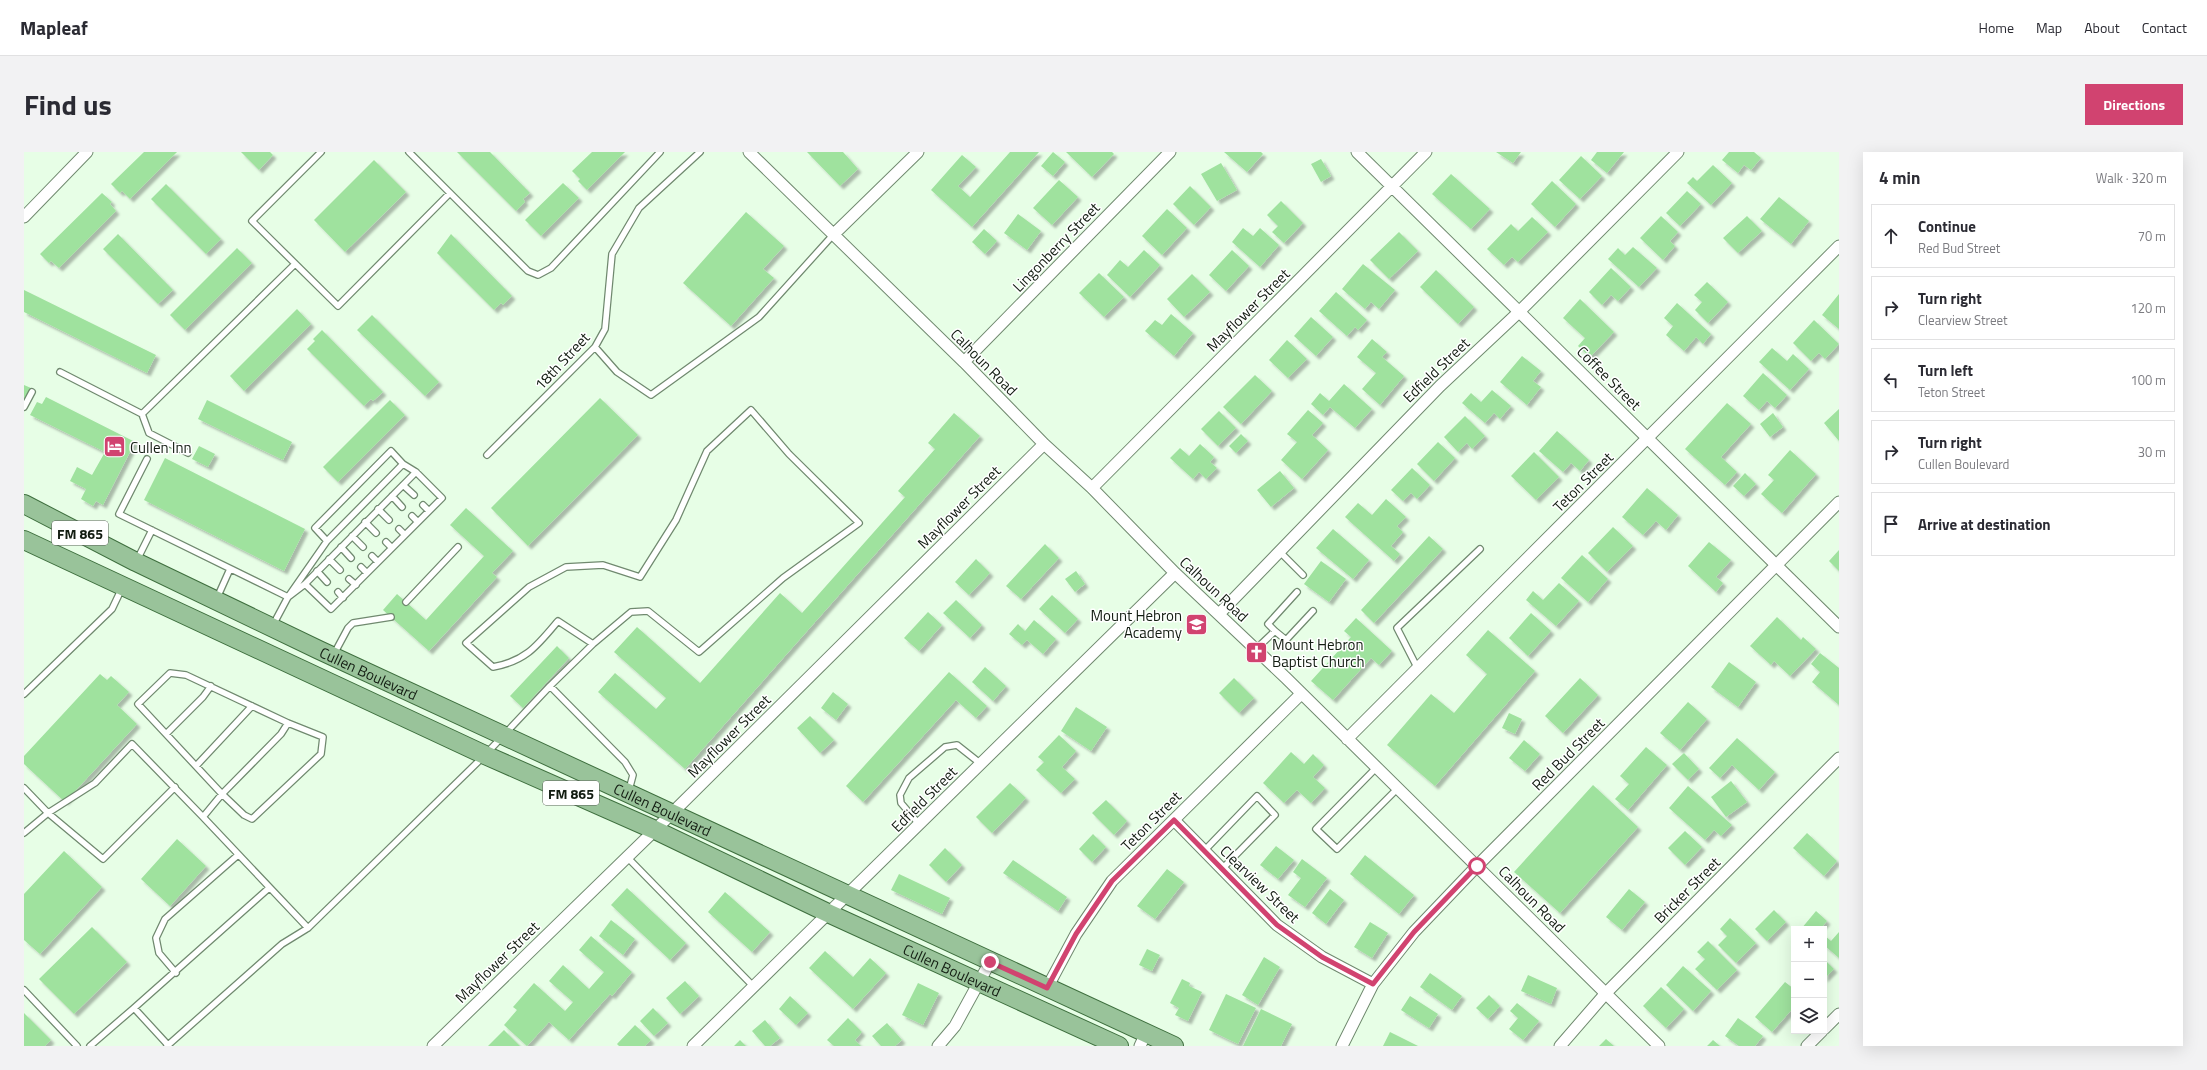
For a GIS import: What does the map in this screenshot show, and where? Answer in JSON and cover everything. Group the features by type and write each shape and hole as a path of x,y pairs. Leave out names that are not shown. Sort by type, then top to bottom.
{"main road":[{"name":"Cullen Boulevard","path":"24,504 136,562 326,653 672,812 1047,988 1143,1040 1174,1046"},
{"name":"Cullen Boulevard","path":"24,540 486,755 655,830 830,914 1118,1046"},
{"path":"123,586 136,562"},
{"path":"309,672 326,653"},
{"path":"1037,1009 1047,988"}],"street":[{"path":"24,217 87,152"},
{"name":"Calhoun Road","path":"750,152 964,362 1044,444 1092,488 1175,573 1256,649 1659,1046"},
{"path":"833,235 918,152"},
{"name":"Lingonberry Street","path":"964,362 1170,152"},
{"name":"Coffee Street","path":"1357,152 1778,565 1839,627"},
{"name":"Mayflower Street","path":"1092,488 1426,152"},
{"name":"Edfield Street","path":"1219,614 1440,386 1520,311 1678,152"},
{"name":"Teton Street","path":"1347,739 1419,670 1839,246"},
{"name":"Mayflower Street","path":"433,1046 655,830 1044,444"},
{"name":"Red Bud Street","path":"1342,1046 1373,984 1414,932 1477,866 1839,502"},
{"name":"Edfield Street","path":"693,1046 830,914 1175,573"},
{"name":"Teton Street","path":"1047,988 1076,934 1112,881 1301,694"},
{"name":"Bricker Street","path":"1560,1046 1606,993 1839,758"},
{"name":"Clearview Street","path":"1174,820 1277,925 1322,957 1373,984"},
{"path":"938,1046 955,1026 980,983 990,962"},
{"path":"1827,1026 1839,1014"},
{"path":"1807,1046 1819,1034"}],"lane":[{"path":"321,152 252,222 338,306 450,193"},
{"path":"409,152 528,271 538,275 551,268 660,152"},
{"name":"18th Street","path":"487,455 595,346 605,329 612,254 638,208 700,152"},
{"path":"595,346 617,372 651,395 759,317 833,235"},
{"path":"142,414 295,264"},
{"path":"60,372 142,414 148,433 188,453"},
{"path":"24,407 32,392"},
{"path":"134,1008 168,1046 282,944 308,928 486,755 550,686 593,644 631,612 648,612 699,652 782,578 859,523 789,454 751,410 707,451 676,520 640,577 603,565 566,567 530,587 466,643 492,667 513,663 539,644 558,621 593,644"},
{"path":"305,584 331,609 442,498 416,472 403,464 391,451 378,468 327,520 315,528 327,541"},
{"path":"147,459 120,514 288,597"},
{"path":"272,627 288,597 335,529 386,478 403,464"},
{"path":"288,597 305,584 416,472"},
{"path":"403,485 414,495"},
{"path":"392,496 402,507"},
{"path":"424,505 429,511"},
{"path":"378,509 389,520"},
{"path":"412,516 418,522"},
{"path":"365,522 376,533"},
{"path":"399,529 405,536"},
{"path":"136,562 152,530"},
{"path":"352,536 363,547"},
{"path":"386,542 392,548"},
{"path":"341,547 351,558"},
{"path":"406,602 458,547"},
{"path":"1419,670 1397,628 1480,549"},
{"path":"1280,552 1303,575"},
{"path":"372,556 378,562"},
{"path":"329,559 340,570"},
{"path":"361,567 367,573"},
{"path":"216,600 230,569"},
{"path":"317,571 327,582"},
{"path":"349,579 356,585"},
{"path":"24,694 112,609 123,586"},
{"path":"338,592 343,598"},
{"path":"1297,592 1268,624 1286,640 1313,611"},
{"path":"326,653 353,623 391,617"},
{"path":"1256,649 1275,631"},
{"path":"170,673 186,675 252,706 323,737 321,754 252,819 244,815 222,794 138,704 170,673"},
{"path":"166,734 203,697 211,686"},
{"path":"550,686 625,762 633,775 628,793"},
{"path":"196,766 252,706"},
{"path":"203,817 222,794 281,734 288,723"},
{"path":"24,832 48,813 95,783 132,744 308,928"},
{"path":"920,824 901,803 900,795 909,778 945,747 957,745 981,764"},
{"path":"1376,768 1316,829 1337,849 1397,788"},
{"path":"24,788 48,813 103,859 175,788"},
{"path":"1204,851 1257,796 1275,815 1222,869"},
{"path":"176,973 159,953 156,938 165,919 238,855"},
{"path":"627,857 754,987"},
{"path":"90,1046 176,973 269,888"},
{"path":"24,990 77,1046"}],"building":[{"path":"144,152 177,152 130,199 122,191 120,193 111,184"},
{"path":"241,152 270,152 273,155 259,170"},
{"path":"457,152 490,152 530,193 523,199 525,202 516,211"},
{"path":"592,152 625,152 587,190 578,181 580,179 572,171"},
{"path":"807,152 843,152 858,169 840,186"},
{"path":"1010,152 1039,152 972,227 931,190 962,155 976,167 958,186 970,197"},
{"path":"1053,152 1065,162 1053,176 1041,166"},
{"path":"1066,152 1112,152 1114,154 1092,177"},
{"path":"1224,152 1261,152 1263,154 1247,172"},
{"path":"1496,152 1521,152 1513,163"},
{"path":"1597,152 1624,152 1607,173 1591,160"},
{"path":"1729,152 1754,152 1761,158 1751,170 1744,165 1738,173 1722,160"},
{"path":"1581,156 1602,176 1580,199 1559,180"},
{"path":"1321,159 1331,176 1321,182 1311,164"},
{"path":"374,160 406,192 345,252 314,220"},
{"path":"1221,163 1237,190 1217,201 1201,174"},
{"path":"1713,165 1732,183 1711,205 1687,183 1693,177 1697,181"},
{"path":"1451,174 1490,209 1471,229 1432,194"},
{"path":"1059,180 1078,197 1052,225 1033,208"},
{"path":"1552,181 1576,204 1555,227 1531,204"},
{"path":"563,183 579,198 541,236 525,220"},
{"path":"166,184 221,239 206,254 151,199"},
{"path":"1190,186 1211,207 1194,225 1173,204"},
{"path":"1687,191 1701,204 1680,226 1666,213"},
{"path":"102,193 112,202 110,204 116,211 59,268 51,261 49,263 40,254"},
{"path":"1779,197 1809,221 1791,244 1760,219"},
{"path":"1281,201 1303,223 1284,243 1272,232 1278,226 1267,215"},
{"path":"1167,209 1187,228 1162,255 1142,236"},
{"path":"746,212 784,246 763,269 774,278 731,326 683,283"},
{"path":"1018,214 1041,231 1027,250 1004,233"},
{"path":"1661,216 1678,232 1670,241 1675,246 1663,260 1640,238"},
{"path":"1747,216 1762,231 1738,253 1723,238"},
{"path":"1532,217 1548,232 1518,262 1512,257 1504,265 1487,249 1511,224 1518,231"},
{"path":"1243,228 1253,236 1260,228 1279,245 1260,267 1232,242"},
{"path":"984,229 997,241 985,254 972,242"},
{"path":"1399,232 1418,251 1389,279 1370,260"},
{"path":"118,234 173,290 158,304 103,249"},
{"path":"451,234 512,296 503,305 501,303 494,310 437,253"},
{"path":"1633,247 1657,268 1639,287 1608,259 1618,248 1625,255"},
{"path":"237,248 252,263 185,330 170,315"},
{"path":"1144,250 1160,265 1130,297 1107,275 1120,260 1128,267"},
{"path":"1232,250 1249,266 1226,291 1209,275"},
{"path":"1363,264 1395,290 1379,309 1371,302 1365,309 1342,289"},
{"path":"1611,268 1631,287 1618,301 1611,295 1602,305 1589,292"},
{"path":"1436,270 1474,307 1458,324 1420,287"},
{"path":"1099,273 1124,297 1104,317 1079,293"},
{"path":"1192,274 1210,292 1184,317 1167,299"},
{"path":"1707,282 1728,302 1708,323 1695,310 1702,302 1694,295"},
{"path":"24,290 156,355 147,373 24,312"},
{"path":"1336,292 1367,320 1358,330 1355,327 1347,336 1319,311"},
{"path":"1839,294 1839,329 1822,315"},
{"path":"1580,299 1614,332 1590,357 1578,346 1585,338 1563,318"},
{"path":"1677,303 1711,334 1703,344 1696,337 1684,351 1666,335 1673,326 1664,318"},
{"path":"297,309 311,324 244,391 230,376"},
{"path":"1171,314 1193,333 1174,356 1145,331 1155,320 1162,325"},
{"path":"372,315 439,382 425,396 357,330"},
{"path":"1311,317 1333,337 1316,356 1294,336"},
{"path":"1814,320 1839,344 1825,359 1819,353 1811,361 1793,343"},
{"path":"322,330 383,392 373,401 371,399 364,406 307,349 315,341 313,339"},
{"path":"1372,339 1387,352 1382,357 1404,376 1380,405 1362,389 1376,373 1357,357"},
{"path":"1287,340 1307,359 1288,378 1269,360"},
{"path":"1772,348 1787,361 1793,354 1809,369 1790,390 1759,362"},
{"path":"1522,356 1541,371 1533,381 1541,387 1527,405 1500,382"},
{"path":"1763,373 1787,395 1775,408 1767,401 1759,410 1743,396"},
{"path":"1255,375 1272,391 1241,424 1223,407"},
{"path":"1344,384 1372,409 1355,428 1330,407 1323,415 1311,404 1320,393 1329,401"},
{"path":"24,385 31,388 24,402"},
{"path":"1492,390 1511,406 1500,419 1494,413 1485,423 1462,403 1471,393 1481,402"},
{"name":"Cullen Inn","path":"46,397 135,442 103,505 96,501 93,506 81,499 86,489 70,481 77,467 92,475 105,452 30,415 37,402 42,404"},
{"path":"600,398 638,435 528,546 491,508"},
{"path":"207,400 292,442 283,460 198,419"},
{"path":"390,400 405,415 338,482 323,467"},
{"path":"1727,403 1751,424 1721,457 1737,472 1725,485 1685,449"},
{"path":"1839,409 1839,441 1824,423"},
{"path":"1308,410 1323,423 1312,435 1328,450 1302,479 1281,460 1297,442 1287,434"},
{"path":"1219,411 1236,428 1218,446 1201,429"},
{"path":"954,413 980,436 685,769 598,692 615,673 656,709 666,698 614,652 637,627 700,683 780,593 802,613 905,497 898,491 935,449 928,443"},
{"path":"1773,413 1783,427 1770,437 1760,424"},
{"path":"1465,416 1485,436 1472,449 1467,443 1458,452 1444,437"},
{"path":"1557,431 1589,460 1580,471 1571,463 1563,472 1539,451"},
{"path":"1241,434 1248,441 1236,453 1229,446"},
{"path":"1438,442 1455,458 1434,481 1417,464"},
{"path":"1200,444 1214,457 1210,462 1217,468 1206,479 1199,472 1193,479 1170,458 1180,448 1189,456"},
{"path":"199,446 215,454 208,467 192,459"},
{"path":"1790,450 1816,474 1782,513 1761,494 1774,480 1768,475"},
{"path":"1534,452 1559,477 1536,500 1511,476"},
{"path":"165,458 305,529 284,571 144,500"},
{"path":"1412,468 1430,485 1417,499 1411,493 1403,501 1391,490"},
{"path":"1280,471 1294,488 1271,507 1257,490"},
{"path":"1745,473 1756,484 1744,496 1733,486"},
{"path":"1647,488 1678,515 1666,530 1656,521 1643,535 1622,517"},
{"path":"1386,499 1406,517 1397,526 1403,532 1391,546 1400,554 1394,561 1345,517 1358,503 1372,515"},
{"path":"466,508 513,551 492,573 497,577 429,651 383,610 397,594 426,620 484,556 450,525"},
{"path":"1613,527 1633,546 1607,572 1588,553"},
{"path":"1333,529 1369,560 1353,579 1316,548"},
{"path":"1429,536 1443,549 1374,623 1361,610"},
{"path":"1709,542 1731,560 1716,577 1723,583 1716,592 1688,566"},
{"path":"1045,544 1059,558 1021,599 1006,586"},
{"path":"1839,550 1839,571 1829,561"},
{"path":"1582,555 1608,579 1588,602 1561,578"},
{"path":"976,559 990,573 969,595 955,582"},
{"path":"1321,561 1346,579 1329,602 1304,584"},
{"path":"1076,571 1085,584 1075,592 1065,579"},
{"path":"1559,583 1579,601 1556,626 1526,600 1533,591 1543,600"},
{"path":"1052,595 1078,619 1065,633 1039,609"},
{"path":"956,600 982,625 970,638 943,613"},
{"path":"928,612 942,625 919,651 904,638"},
{"path":"1531,613 1551,631 1528,656 1509,638"},
{"path":"1777,617 1801,640 1803,637 1816,649 1790,676 1774,661 1771,665 1750,646"},
{"path":"1356,618 1392,651 1379,665 1371,658 1333,700 1311,681 1351,637 1344,631"},
{"path":"1034,620 1056,639 1043,654 1027,640 1022,645 1009,634 1018,624 1025,631"},
{"path":"1488,630 1535,671 1435,786 1387,745 1431,694 1454,713 1487,674 1466,655"},
{"path":"557,646 569,658 523,708 510,696"},
{"path":"1820,653 1839,668 1839,705 1812,682 1820,672 1811,664"},
{"path":"1729,662 1756,682 1738,707 1711,687"},
{"path":"985,667 1006,686 993,701 972,682"},
{"path":"949,672 987,706 976,718 956,700 863,802 846,786"},
{"path":"100,674 107,680 111,676 129,692 117,705 137,724 65,802 24,764 24,756"},
{"path":"1234,678 1254,698 1239,713 1219,693"},
{"path":"1580,678 1598,695 1563,733 1545,716"},
{"path":"833,692 848,704 836,720 821,708"},
{"path":"1688,702 1707,719 1680,750 1660,733"},
{"path":"1076,707 1107,727 1091,751 1061,731"},
{"path":"1509,713 1522,719 1515,734 1502,728"},
{"path":"810,716 834,740 820,753 797,728"},
{"path":"1059,735 1076,751 1062,767 1075,779 1061,793 1036,770 1044,762 1038,757"},
{"path":"1737,738 1775,772 1759,790 1732,765 1720,778 1709,768"},
{"path":"1524,740 1540,754 1525,771 1509,758"},
{"path":"1646,747 1667,765 1628,810 1615,799 1629,784 1620,776"},
{"path":"1291,752 1304,764 1313,754 1324,765 1313,777 1325,788 1311,803 1297,790 1284,803 1263,783"},
{"path":"1684,753 1699,769 1688,780 1672,764"},
{"path":"1731,781 1747,802 1726,817 1711,797"},
{"path":"1010,783 1026,798 992,833 976,817"},
{"path":"1593,785 1638,827 1560,913 1514,872"},
{"path":"1688,786 1732,825 1721,836 1714,830 1705,840 1669,808"},
{"path":"1106,800 1127,821 1114,835 1092,813"},
{"path":"1685,831 1702,847 1685,865 1668,848"},
{"path":"1807,833 1837,861 1824,876 1793,848"},
{"path":"1093,834 1106,847 1092,862 1079,849"},
{"path":"177,839 206,866 170,906 141,879"},
{"path":"1276,846 1294,860 1278,879 1260,865"},
{"path":"945,848 962,865 946,882 929,865"},
{"path":"64,851 102,887 40,954 24,940 24,894"},
{"path":"1365,855 1414,895 1399,914 1350,874"},
{"path":"1302,859 1327,878 1305,907 1288,895 1301,878 1293,872"},
{"path":"1013,860 1067,897 1058,911 1003,873"},
{"path":"1167,869 1184,882 1155,919 1137,906"},
{"path":"899,874 950,898 942,914 891,890"},
{"path":"627,888 686,943 670,960 611,905"},
{"path":"1330,889 1344,900 1326,924 1312,913"},
{"path":"1629,889 1645,902 1622,930 1606,917"},
{"path":"725,892 770,932 752,952 708,912"},
{"path":"1774,910 1786,922 1767,941 1755,929"},
{"path":"1816,911 1827,921 1823,926 1804,926"},
{"path":"1730,918 1756,943 1736,963 1718,945 1727,936 1720,929"},
{"path":"611,920 635,939 623,955 599,936"},
{"path":"1370,922 1388,933 1372,958 1354,947"},
{"path":"92,927 127,962 74,1014 39,979"},
{"path":"1839,932 1839,958 1827,948 1827,938 1831,941"},
{"path":"591,936 632,972 612,996 610,994 569,1040 549,1022 527,1046 504,1025 517,1010 513,1007 534,983 565,1011 573,1002 549,981 563,965 589,989 604,972 579,950"},
{"path":"1708,941 1737,970 1717,990 1695,969 1705,959 1697,952"},
{"path":"1147,949 1160,955 1152,971 1139,965"},
{"path":"825,951 853,977 870,958 886,973 853,1009 809,968"},
{"path":"1264,957 1280,967 1258,1005 1242,995"},
{"path":"1827,962 1834,969 1827,976"},
{"path":"1683,966 1711,991 1693,1011 1666,985"},
{"path":"1430,973 1462,996 1452,1010 1420,987"},
{"path":"1528,975 1557,988 1551,1004 1521,991"},
{"path":"1182,979 1190,983 1189,986 1202,992 1188,1021 1175,1015 1179,1008 1170,1003"},
{"path":"685,981 699,996 680,1014 666,998"},
{"path":"1785,982 1791,987 1791,1010 1772,1032 1755,1017"},
{"path":"918,983 939,993 923,1025 902,1015"},
{"path":"1661,987 1684,1009 1666,1028 1643,1006"},
{"path":"1226,994 1256,1008 1238,1044 1209,1030"},
{"path":"1489,995 1500,1006 1488,1019 1476,1008"},
{"path":"790,996 808,1013 796,1025 779,1009"},
{"path":"1410,996 1438,1014 1429,1028 1401,1010"},
{"path":"1517,1003 1539,1021 1523,1040 1509,1029 1518,1018 1510,1011"},
{"path":"653,1008 668,1023 654,1036 640,1021"},
{"path":"1261,1009 1292,1024 1281,1046 1243,1046"},
{"path":"24,1013 51,1040 45,1046 24,1046"},
{"path":"848,1018 862,1032 855,1040 861,1046 834,1046 827,1040"},
{"path":"1738,1018 1763,1036 1755,1046 1739,1046 1725,1036"},
{"path":"765,1020 780,1038 770,1046 765,1046 752,1031"},
{"path":"887,1023 902,1040 895,1046 881,1046 872,1036"},
{"path":"635,1025 651,1040 645,1046 619,1046 617,1044"},
{"path":"504,1030 520,1046 488,1046"},
{"path":"1390,1032 1418,1046 1383,1046"},
{"path":"1606,1039 1614,1046 1599,1046"},
{"path":"740,1040 746,1046 734,1046"},
{"path":"1713,1040 1720,1046 1707,1046"}],"place":[{"name":"Cullen Inn","path":"114,447"},
{"name":"Mount Hebron Academy","path":"1197,624"},
{"name":"Mount Hebron Baptist Church","path":"1256,653"}],"route":[{"path":"990,962 1047,988 1076,934 1112,881 1174,820 1277,925 1322,957 1373,984 1414,932 1477,866"}]}
